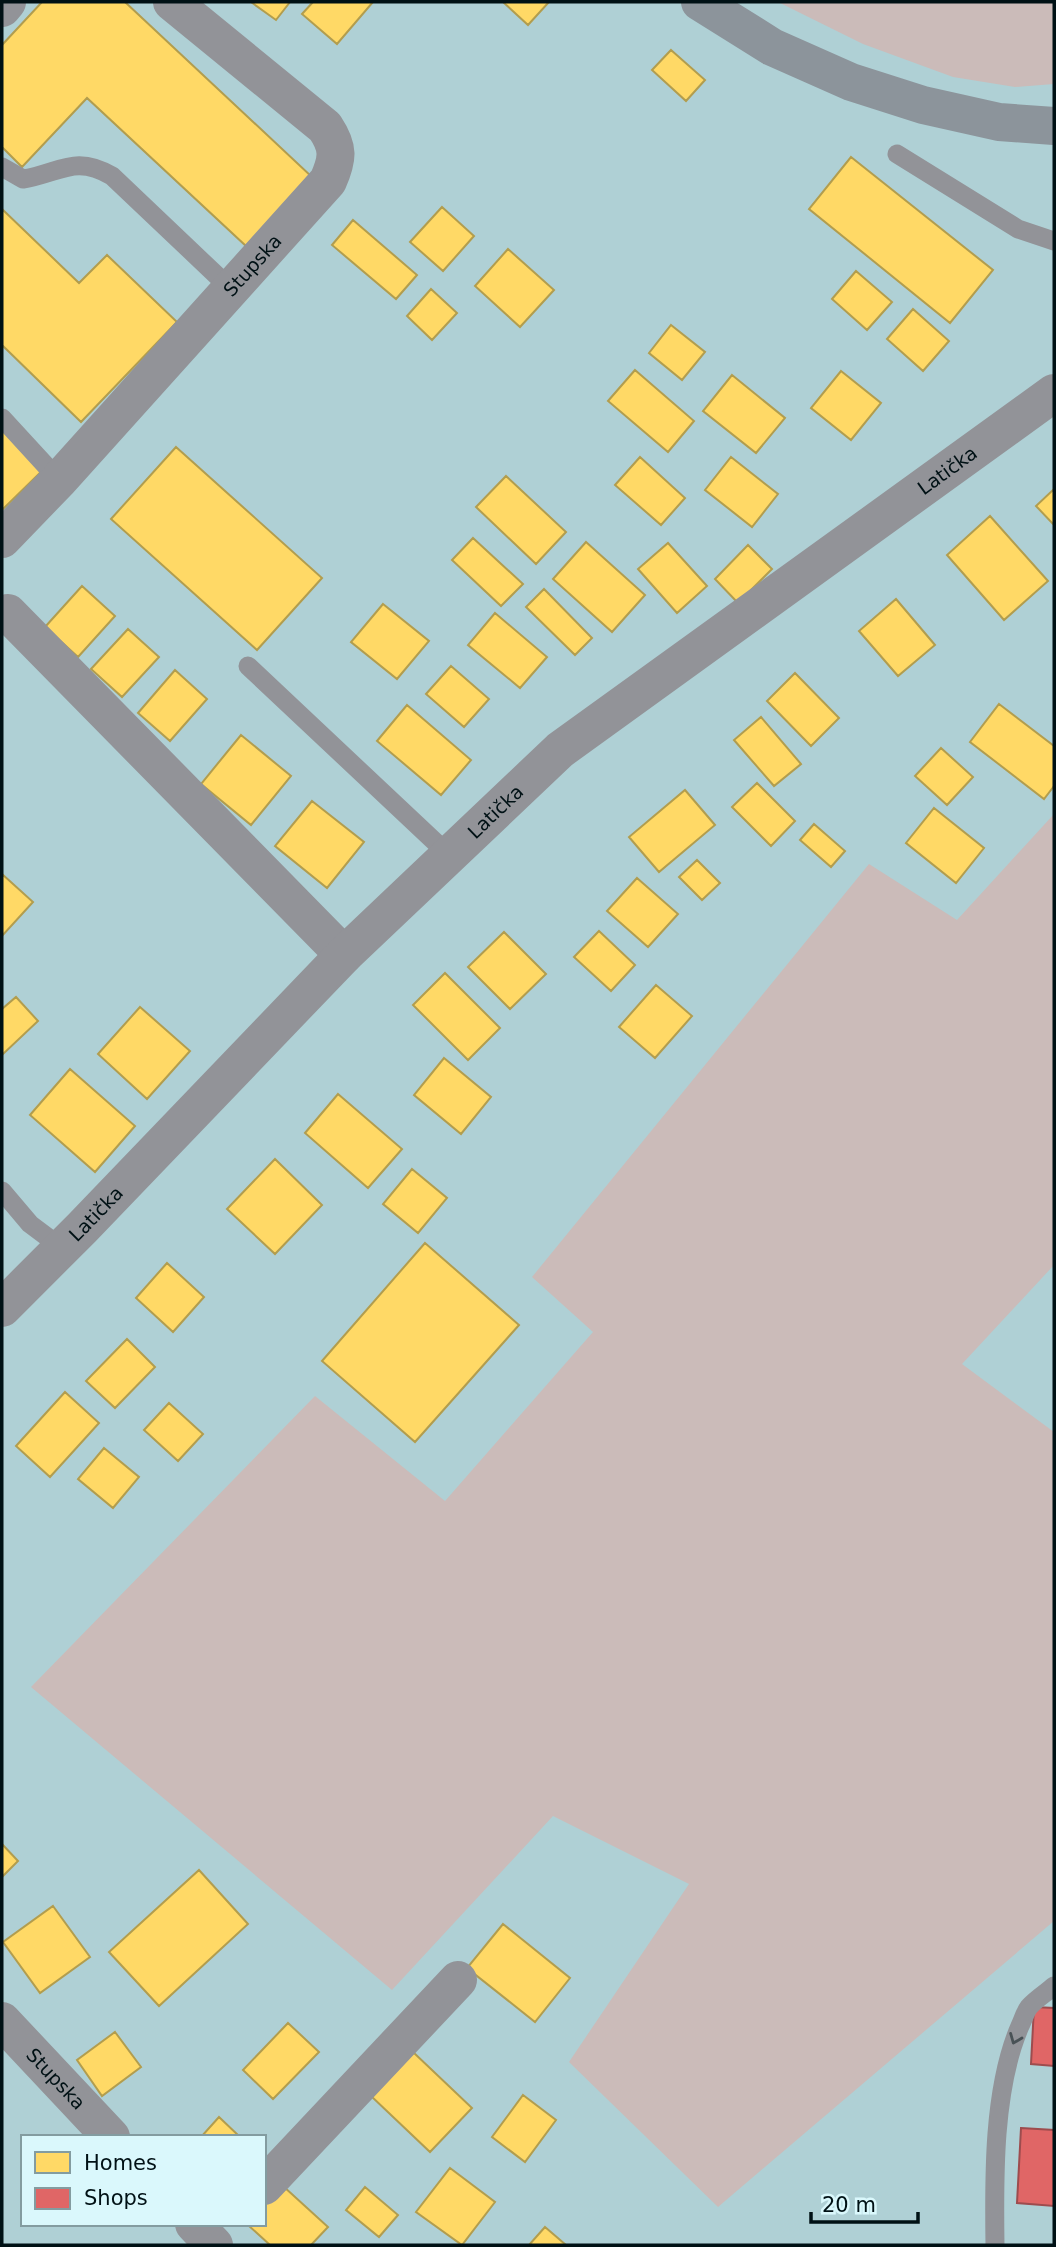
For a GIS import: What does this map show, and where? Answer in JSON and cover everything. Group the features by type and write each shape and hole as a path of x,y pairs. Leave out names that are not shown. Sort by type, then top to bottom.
{"main road":[{"path":"700,2 772,47 851,82 923,105 999,122 1054,126"},
{"path":"999,122 1054,117"}],"street":[{"path":"2,8 7,2"},
{"name":"Stupska","path":"2,539 60,480 328,181 336,161 334,142 318,121 172,2"},
{"name":"Latička","path":"2,1308 344,955 560,750 1054,393"},
{"path":"8,613 344,955"},
{"path":"266,2184 458,1980"},
{"name":"Stupska","path":"2,2021 109,2135"}],"lane":[{"path":"897,154 1018,229 1054,241"},
{"path":"2,167 23,178 80,164 97,167 112,176 231,289"},
{"path":"2,418 60,480"},
{"path":"248,666 449,855"},
{"path":"2,1191 30,1224 62,1248"},
{"path":"995,2245 1002,2088 1011,2048 1028,2008 1054,1986"}],"shaded area":[{"path":"778,2 1054,2 1054,84 1015,87 953,77 863,44"},
{"path":"1054,814 1054,1265 962,1364 1054,1432 1054,1921 718,2207 569,2062 689,1884 553,1816 392,1990 31,1687 315,1396 445,1501 593,1332 532,1277 869,864 957,920"}],"building: Homes":[{"path":"42,2 125,2 312,177 246,246 87,98 22,167 2,147 2,45"},
{"path":"251,2 290,2 276,20"},
{"path":"313,2 373,2 337,44 302,14"},
{"path":"503,2 549,2 528,25"},
{"path":"671,50 705,80 686,101 652,70"},
{"path":"851,157 993,270 950,323 809,209"},
{"path":"442,207 474,236 443,271 410,242"},
{"path":"2,209 79,283 107,255 177,322 81,422 2,345"},
{"path":"353,220 417,275 396,299 332,245"},
{"path":"508,249 554,290 520,327 475,286"},
{"path":"856,271 892,302 867,330 832,299"},
{"path":"431,289 457,313 432,340 407,316"},
{"path":"913,309 949,341 923,371 887,339"},
{"path":"671,325 705,352 682,380 649,353"},
{"path":"635,370 694,421 668,452 608,401"},
{"path":"841,371 881,403 851,440 811,408"},
{"path":"732,375 785,418 756,453 703,411"},
{"path":"2,422 46,467 2,510"},
{"path":"176,447 322,578 257,650 111,519"},
{"path":"640,457 685,498 661,525 615,485"},
{"path":"731,457 778,494 752,527 705,490"},
{"path":"506,476 566,532 536,564 476,507"},
{"path":"1054,489 1054,525 1036,506"},
{"path":"990,516 1048,581 1004,620 947,555"},
{"path":"473,538 523,584 501,606 452,560"},
{"path":"586,542 645,595 612,632 553,579"},
{"path":"668,543 707,586 677,613 638,569"},
{"path":"748,545 772,569 738,603 715,579"},
{"path":"82,586 115,616 78,657 45,627"},
{"path":"544,589 592,638 575,655 526,607"},
{"path":"896,599 935,645 898,676 859,631"},
{"path":"383,604 429,641 397,679 351,642"},
{"path":"495,613 547,657 520,688 468,645"},
{"path":"128,629 159,657 122,697 91,669"},
{"path":"451,666 489,699 464,727 426,694"},
{"path":"175,670 207,699 170,741 138,713"},
{"path":"795,673 839,718 811,746 767,701"},
{"path":"999,704 1054,746 1054,786 1044,799 970,742"},
{"path":"407,705 471,760 441,795 377,741"},
{"path":"761,717 801,764 774,786 734,740"},
{"path":"241,735 291,776 251,825 201,784"},
{"path":"941,748 973,777 947,805 915,776"},
{"path":"757,783 795,821 771,846 732,807"},
{"path":"685,790 715,825 659,872 629,837"},
{"path":"312,801 364,842 327,888 275,846"},
{"path":"934,808 984,848 956,883 906,843"},
{"path":"814,824 845,851 831,867 800,840"},
{"path":"697,860 720,883 702,900 679,877"},
{"path":"2,874 33,902 2,936"},
{"path":"637,878 678,914 648,947 607,911"},
{"path":"599,931 635,965 611,991 574,957"},
{"path":"504,932 546,974 510,1009 468,967"},
{"path":"445,973 500,1028 468,1060 413,1005"},
{"path":"656,985 692,1016 655,1058 619,1027"},
{"path":"16,997 38,1021 2,1055 2,1009"},
{"path":"140,1007 190,1051 147,1099 98,1054"},
{"path":"444,1058 491,1097 461,1134 414,1095"},
{"path":"70,1069 135,1126 95,1172 30,1115"},
{"path":"338,1094 402,1149 368,1188 305,1133"},
{"path":"275,1159 322,1205 275,1254 227,1209"},
{"path":"412,1169 447,1198 418,1233 383,1204"},
{"path":"425,1243 519,1325 415,1442 322,1361"},
{"path":"167,1263 204,1297 173,1332 136,1298"},
{"path":"127,1339 155,1367 115,1408 86,1381"},
{"path":"65,1392 99,1423 50,1477 16,1446"},
{"path":"169,1403 203,1434 178,1461 144,1430"},
{"path":"104,1448 139,1477 113,1508 78,1479"},
{"path":"2,1844 18,1861 2,1877"},
{"path":"199,1870 248,1924 159,2006 109,1952"},
{"path":"53,1906 90,1957 40,1993 3,1942"},
{"path":"503,1924 570,1978 535,2022 467,1968"},
{"path":"288,2023 319,2052 273,2099 243,2070"},
{"path":"115,2032 141,2067 102,2096 77,2060"},
{"path":"413,2052 472,2108 430,2152 371,2096"},
{"path":"523,2095 556,2120 525,2162 492,2137"},
{"path":"219,2117 238,2135 203,2135"},
{"path":"450,2168 495,2202 462,2245 416,2212"},
{"path":"283,2186 328,2227 311,2245 270,2245 249,2226 266,2226 266,2204"},
{"path":"365,2187 398,2215 379,2237 346,2210"},
{"path":"545,2227 566,2245 529,2245"}],"building: Shops":[{"path":"1034,2007 1054,2008 1054,2066 1031,2064"},
{"path":"1021,2128 1054,2130 1054,2206 1017,2203"}]}
